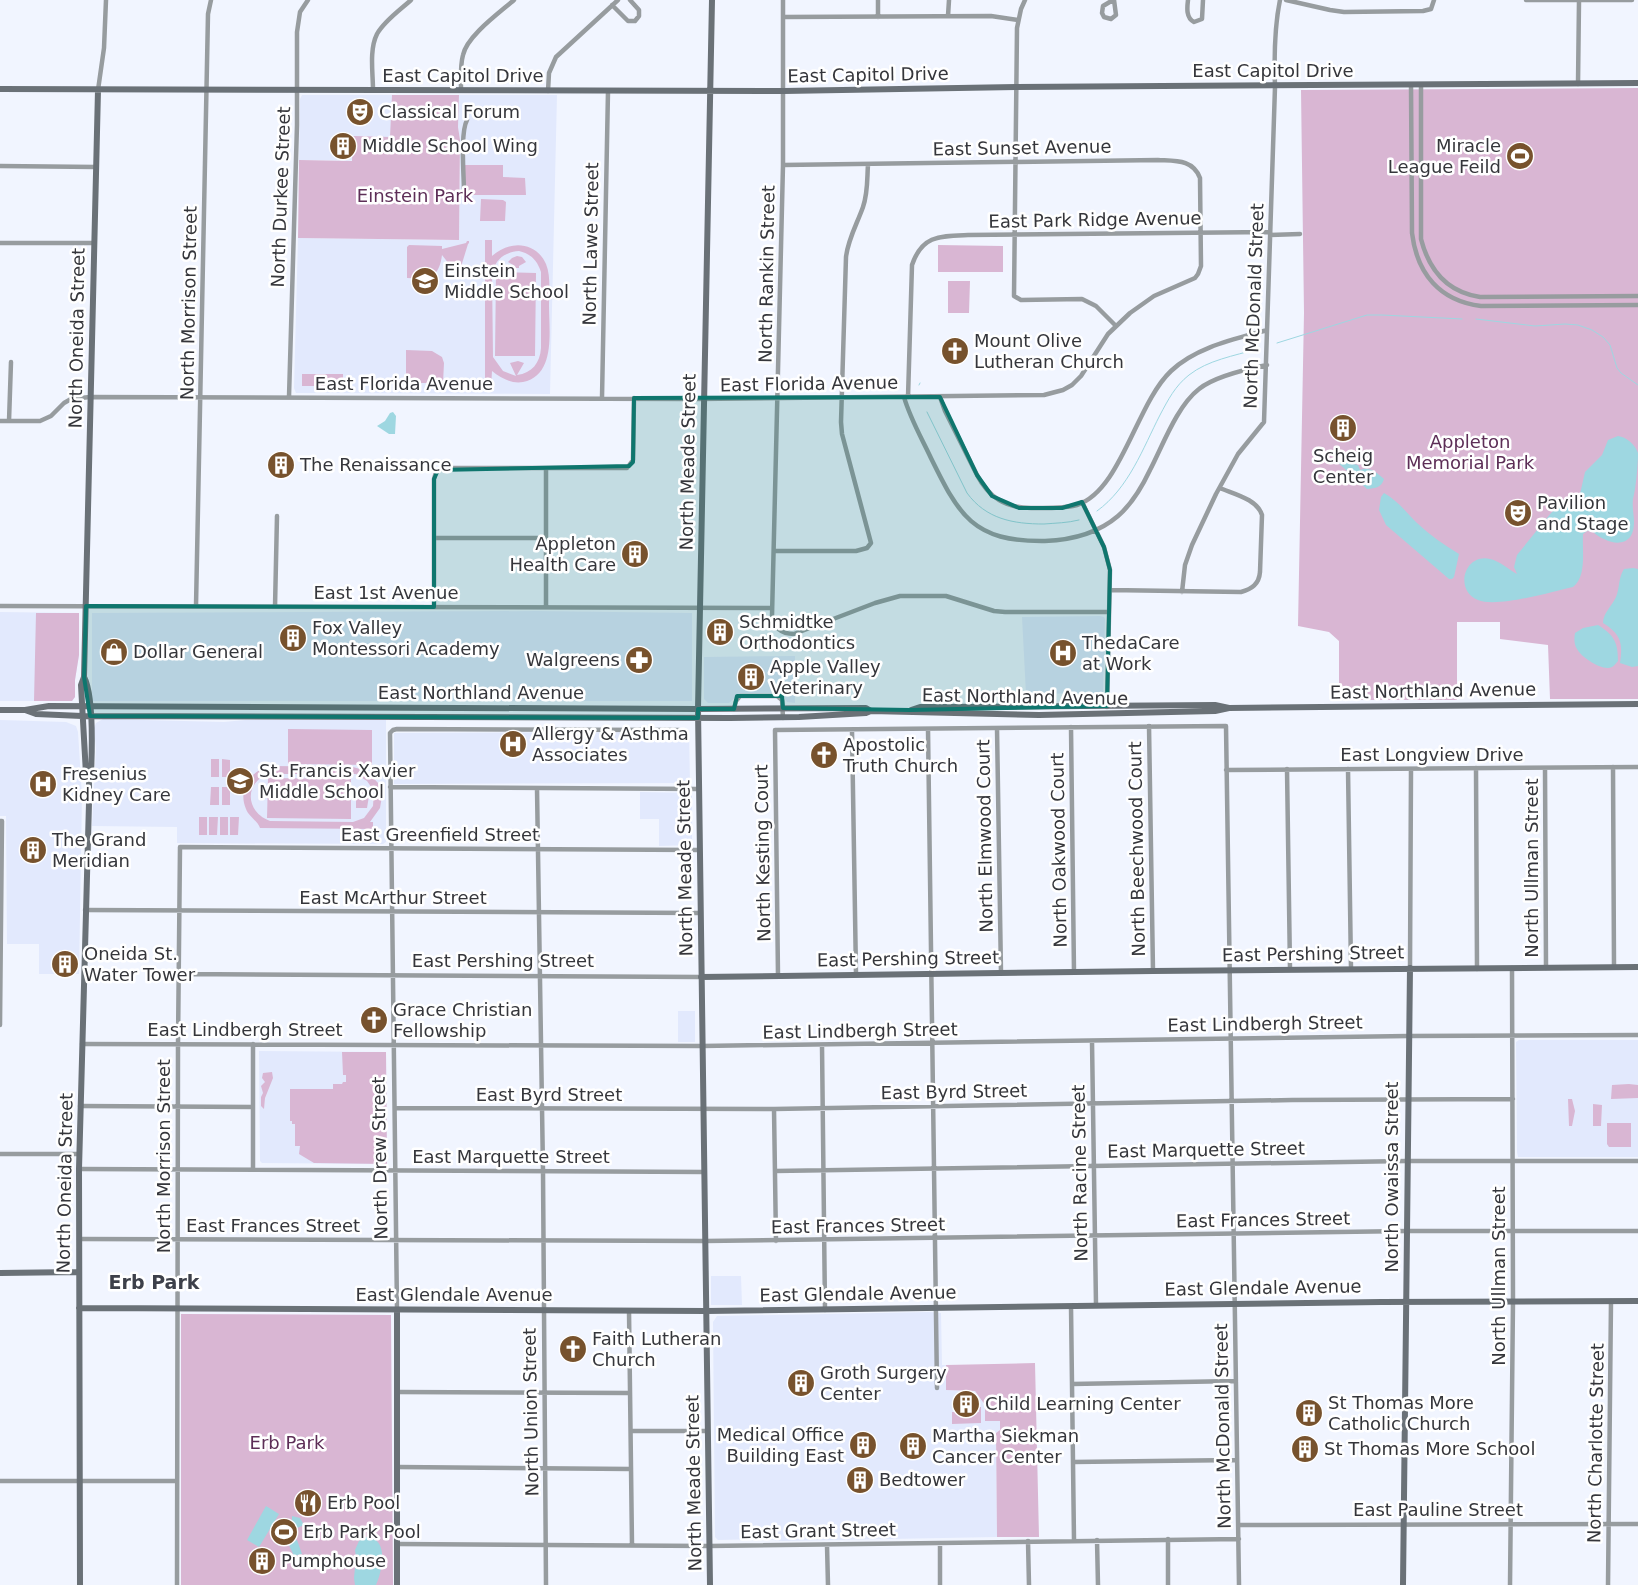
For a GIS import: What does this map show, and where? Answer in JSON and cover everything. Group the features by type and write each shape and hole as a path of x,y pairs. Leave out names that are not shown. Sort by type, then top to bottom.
{"street":[{"name":"North Oneida Street","path":"80,1585 78,1239 88,781 81,685 84,677 98,90 104,48 106,0"},
{"name":"North Morrison Street","path":"196,606 208,14 211,0"},
{"name":"North Durkee Street","path":"289,397 297,32 300,12 308,0"},
{"path":"373,90 372,56 377,34 411,0"},
{"path":"461,90 461,62 464,48 514,0"},
{"path":"548,91 549,73 556,57 618,0"},
{"path":"612,5 628,21 635,21 639,16 639,10 630,0"},
{"name":"North Meade Street","path":"710,1585 698,709 712,0"},
{"name":"North Rankin Street","path":"783,0 783,165 773,622 782,632 794,634 875,603 900,596 946,596 994,611 1005,612 1109,612"},
{"path":"878,0 878,17"},
{"path":"948,16 949,0"},
{"path":"1025,0 1018,20 1013,293 1017,298 1082,299 1096,306 1116,326"},
{"path":"1188,0 1188,15 1190,20 1194,22 1202,19 1203,0"},
{"name":"North McDonald Street","path":"1182,592 1183,572 1187,557 1220,488 1238,454 1264,422 1275,87 1275,29 1280,0"},
{"path":"1286,0 1344,12 1424,11 1431,9 1434,2"},
{"path":"1526,0 1632,0"},
{"path":"1578,84 1579,1"},
{"path":"783,17 991,16 1018,20"},
{"name":"East Capitol Drive","path":"0,89 784,92 1016,87 1275,87 1638,83"},
{"path":"1411,85 1413,241 1420,266 1436,287 1457,300 1482,306 1638,305"},
{"path":"1421,85 1421,239 1428,261 1440,278 1459,291 1480,296 1638,296"},
{"name":"North Lawe Street","path":"602,398 608,91"},
{"path":"464,192 464,135 467,120"},
{"name":"East Sunset Avenue","path":"783,165 1158,160 1185,162 1195,168 1200,178 1201,232"},
{"path":"774,551 856,551 870,546 871,540 841,429 846,257 849,241 862,209 866,193 868,164"},
{"path":"0,166 96,167"},
{"name":"East Park Ridge Avenue","path":"906,397 911,272 914,258 923,245 935,238 943,236 1201,232 1300,234"},
{"name":"East Florida Avenue","path":"0,421 40,421 52,416 67,401 90,396 704,399 1033,396 1054,394 1072,385 1081,376 1116,326 1130,313 1154,296 1198,274 1201,266 1201,232"},
{"path":"0,243 94,243"},
{"path":"940,396 945,411 976,475 992,496 1019,508 1062,508 1082,502 1096,494 1108,480 1148,402 1160,382 1172,370 1187,358 1207,348 1267,330"},
{"path":"9,421 11,362"},
{"path":"906,397 912,419 953,500 966,516 980,528 1000,537 1022,540 1060,540 1096,532 1120,515 1136,497 1178,414 1199,388 1219,379 1267,365"},
{"path":"434,607 434,479 438,470 443,468 622,469 629,466 633,460 634,398"},
{"path":"546,468 546,608"},
{"path":"1110,590 1241,592 1252,588 1259,581 1262,530 1260,510 1253,503 1220,488"},
{"path":"1082,502 1107,556 1110,570 1107,714"},
{"path":"275,607 277,516"},
{"path":"434,538 546,538"},
{"name":"East 1st Avenue","path":"0,606 772,608"},
{"name":"North Oneida Street","path":"84,677 88,685 90,706 91,774 88,781"},
{"path":"734,709 737,698 742,696 777,696 781,698 783,718"},
{"name":"East Northland Avenue","path":"910,710 920,713 941,714 1107,714 1215,711 1229,708 1638,704"},
{"name":"East Northland Avenue","path":"25,710 42,707 90,706 866,708 871,710 910,710 928,707 1215,705 1229,708"},
{"path":"0,710 25,710"},
{"name":"East Northland Avenue","path":"25,710 45,715 82,716 698,718 783,718 866,713 871,710"},
{"path":"856,974 852,730 1149,726"},
{"name":"North McDonald Street","path":"1149,726 1226,726 1239,1585"},
{"name":"North Beechwood Court","path":"1149,726 1153,971"},
{"name":"North Oakwood Court","path":"1071,727 1074,972"},
{"name":"North Elmwood Court","path":"997,728 1001,973"},
{"name":"North Drew Street","path":"397,1585 396,1170 389,736 392,731 397,729 679,730"},
{"path":"928,729 938,1388"},
{"name":"North Kesting Court","path":"778,976 775,730 852,730"},
{"path":"1613,767 1614,967"},
{"name":"East Longview Drive","path":"1226,770 1638,767"},
{"path":"1476,768 1478,969"},
{"name":"North Ullman Street","path":"1545,768 1546,968"},
{"path":"1287,769 1290,970"},
{"path":"1348,769 1351,969"},
{"name":"North Owaissa Street","path":"1403,1585 1411,769"},
{"path":"390,786 699,789"},
{"name":"North Union Street","path":"537,788 543,1171 546,1585"},
{"path":"0,1022 1,821"},
{"name":"North Morrison Street","path":"177,1585 180,846"},
{"name":"East Greenfield Street","path":"180,846 700,850"},
{"name":"East McArthur Street","path":"86,910 700,913"},
{"name":"East Pershing Street","path":"178,974 701,977 1638,967"},
{"name":"North Ullman Street","path":"1510,1585 1513,1301 1512,968"},
{"name":"East Lindbergh Street","path":"82,1044 702,1046 1231,1038 1638,1035"},
{"name":"North Racine Street","path":"1092,1041 1096,1305"},
{"path":"253,1044 253,1169"},
{"path":"822,1045 825,1310"},
{"name":"East Byrd Street","path":"395,1108 703,1109 1513,1099"},
{"path":"80,1106 253,1107"},
{"path":"774,1108 776,1241"},
{"path":"0,1154 79,1154"},
{"name":"East Marquette Street","path":"775,1171 1233,1164 1638,1161"},
{"name":"East Marquette Street","path":"79,1169 704,1172"},
{"name":"East Frances Street","path":"78,1239 705,1242 1234,1234 1638,1231"},
{"path":"0,1273 79,1272"},
{"name":"North Charlotte Street","path":"1608,1585 1611,1301"},
{"name":"East Glendale Avenue","path":"79,1308 706,1311 1096,1305 1638,1301"},
{"path":"1071,1306 1074,1540"},
{"path":"629,1311 632,1545"},
{"path":"1072,1384 1236,1381"},
{"path":"398,1392 630,1393"},
{"path":"631,1431 708,1431"},
{"path":"1073,1462 1237,1460"},
{"path":"398,1467 631,1469"},
{"path":"0,1481 177,1481"},
{"name":"East Pauline Street","path":"1238,1524 1638,1524"},
{"name":"East Grant Street","path":"397,1544 709,1546 1238,1538"},
{"path":"1168,1539 1168,1585"},
{"path":"1097,1540 1098,1585"},
{"path":"1028,1541 1029,1585"},
{"path":"940,1544 940,1585"},
{"path":"828,1545 828,1585"}],"highlighted area":[{"path":"940,397 977,475 992,496 1019,508 1062,508 1082,502 1104,547 1110,570 1107,706 910,710 783,708 782,696 737,696 734,709 698,709 698,718 90,716 84,677 86,606 434,607 434,479 438,470 629,466 633,462 634,398"}],"shaded area":[{"path":"302,95 392,95 390,161 299,160 300,99"},
{"name":"Einstein Middle School","path":"459,95 557,95 550,394 296,393 294,388 298,238 459,240"},
{"path":"536,611 692,613 692,701 92,701 92,613"},
{"path":"0,612 79,613 79,655 75,680 75,697 72,701 0,701"},
{"path":"1100,616 1105,619 1103,693 1026,694 1022,617"},
{"path":"795,656 795,703 787,702 782,694 777,693 740,693 729,703 708,703 704,699 704,657"},
{"name":"St. Francis Xavier Middle School","path":"103,719 224,722 245,720 386,720 386,842 383,844 177,843 177,827 92,826 96,749 94,728 96,723"},
{"path":"0,720 66,722 76,726 78,732 82,796 79,974 39,974 39,944 7,944 6,816 0,816"},
{"path":"689,732 690,783 394,784 394,733"},
{"path":"640,792 692,793 692,845 659,846 659,819 640,819"},
{"path":"678,1011 695,1011 695,1042 678,1042"},
{"path":"1519,1040 1638,1040 1638,1157 1518,1157 1516,1042"},
{"path":"259,1051 386,1052 387,1164 262,1163 260,1161"},
{"path":"711,1276 741,1276 742,1305 711,1305"},
{"path":"941,1313 942,1365 946,1365 946,1390 975,1391 1000,1421 1000,1430 996,1433 997,1537 782,1541 763,1539 718,1540 715,1537 713,1322 717,1316"}],"green space":[{"name":"Appleton Memorial Park","path":"1638,88 1638,699 1550,699 1548,645 1500,639 1500,622 1457,622 1457,700 1339,700 1339,641 1329,632 1298,626 1304,313 1301,90"},
{"name":"Einstein Park","path":"392,95 459,95 459,240 298,238 299,160 352,161 353,136 390,137"},
{"path":"462,165 503,165 503,177 525,178 526,195 462,195"},
{"path":"481,199 503,200 506,202 505,221 480,221"},
{"path":"485,240 492,240 492,256 506,247 522,245 529,247 542,256 548,269 549,279 549,339 546,361 541,371 534,378 523,382 514,382 492,371 491,388 485,388","holes":["519,251 533,258 541,272 541,348 537,363 527,372 517,375 524,363 518,361 510,363 516,376 503,371 493,357 492,274 495,265 505,255"]},
{"path":"467,241 469,243 460,270 449,264 442,255 438,269 431,276 407,278 407,247 409,245 442,246 442,249 466,243"},
{"path":"938,245 1003,246 1003,272 938,272"},
{"path":"517,256 522,257 526,262 519,266 519,268 515,268 515,266 508,262"},
{"path":"496,272 536,273 535,356 495,356"},
{"path":"948,281 970,281 969,313 948,313"},
{"path":"406,350 432,351 442,357 444,363 443,383 408,383 406,381"},
{"path":"302,374 343,374 343,386 302,386"},
{"path":"36,613 79,613 79,655 75,680 75,697 72,701 34,701"},
{"path":"288,729 372,730 372,765 288,764"},
{"path":"211,759 219,759 219,777 211,777"},
{"path":"222,759 230,760 230,777 222,777"},
{"path":"273,766 353,767 367,771 378,783 382,796 380,808 370,822 373,822 373,829 260,828 246,809 243,794 248,781 253,775","holes":["269,774 356,774 367,781 374,791 373,806 364,818 353,822 270,821 262,817 252,804 251,797 255,783"]},
{"path":"268,778 351,779 351,819 267,818"},
{"path":"211,787 219,787 219,805 210,805"},
{"path":"222,787 230,787 230,805 222,805"},
{"path":"356,789 367,789 367,796 369,796 367,808 356,808"},
{"path":"199,817 207,817 207,835 199,835"},
{"path":"209,817 218,817 217,835 209,835"},
{"path":"220,817 228,817 228,835 220,835"},
{"path":"230,817 239,817 238,835 230,835"},
{"path":"342,1052 386,1052 387,1164 314,1163 299,1154 300,1146 295,1146 295,1124 292,1124 292,1121 290,1121 290,1089 333,1089 333,1084 346,1082 346,1075 343,1075"},
{"path":"272,1072 273,1078 265,1098 264,1109 261,1106 263,1093 261,1086 265,1082 262,1078 263,1073"},
{"path":"1612,1085 1638,1085 1638,1098 1611,1099"},
{"path":"1568,1099 1572,1099 1575,1111 1572,1126 1569,1126"},
{"path":"1593,1104 1602,1105 1601,1126 1593,1126"},
{"path":"1607,1123 1631,1123 1631,1147 1609,1147 1607,1144"},
{"name":"Erb Park","path":"181,1314 391,1315 393,1585 181,1585"},
{"path":"1035,1363 1039,1537 997,1537 996,1433 1000,1430 1000,1421 985,1421 985,1405 975,1391 946,1390 946,1365"},
{"path":"979,1407 981,1407 981,1423 952,1424 952,1412 979,1412"}],"water":[{"path":"393,412 396,416 395,434 389,434 377,426 385,421 390,413"},
{"path":"1618,436 1630,442 1638,453 1633,502 1634,522 1630,538 1619,543 1605,540 1592,531 1587,531 1583,534 1582,570 1573,587 1511,601 1487,602 1478,600 1471,595 1466,589 1464,581 1468,567 1481,559 1490,559 1517,574 1514,567 1517,555 1551,513 1560,505 1580,494 1585,472 1602,455 1608,440"},
{"path":"1335,460 1358,465 1360,470 1367,469 1373,471 1384,479 1383,482 1378,487 1367,489"},
{"path":"1384,493 1398,503 1427,532 1459,554 1452,579 1449,579 1386,525 1379,510 1381,497"},
{"path":"1624,569 1638,569 1638,666 1632,667 1620,663 1621,644 1614,631 1603,623 1603,619 1616,597 1622,572"},
{"path":"1598,625 1608,632 1616,644 1618,661 1612,667 1598,666 1587,660 1575,645 1575,633 1583,628"},
{"path":"266,1506 279,1514 259,1547 247,1540"},
{"path":"292,1516 300,1518 304,1525 297,1528 296,1536 293,1539 294,1541 297,1540 302,1554 294,1556 284,1534 287,1526 292,1523"},
{"path":"366,1537 374,1539 379,1543 382,1564 376,1585 355,1585 355,1550 359,1541"}],"waterway":[{"path":"1277,343 1367,315 1462,319"},
{"path":"1476,319 1535,326 1578,325 1592,330 1603,337 1610,345 1617,368 1621,373 1638,385"},
{"path":"1097,511 1108,502 1127,479 1166,404 1184,379 1196,370 1213,362 1257,349"},
{"path":"927,412 967,493 983,509 1001,518 1022,523 1044,524 1079,520"}],"place":[{"name":"Classical Forum","path":"360,112"},
{"name":"Middle School Wing","path":"343,146"},
{"name":"Miracle League Feild","path":"1520,156"},
{"name":"Einstein Middle School","path":"425,281"},
{"name":"Mount Olive Lutheran Church","path":"955,351"},
{"name":"Scheig Center","path":"1343,428"},
{"name":"The Renaissance","path":"281,465"},
{"name":"Pavilion and Stage","path":"1518,513"},
{"name":"Appleton Health Care","path":"635,554"},
{"name":"Schmidtke Orthodontics","path":"720,632"},
{"name":"Fox Valley Montessori Academy","path":"293,638"},
{"name":"Dollar General","path":"114,652"},
{"name":"ThedaCare at Work","path":"1063,653"},
{"name":"Walgreens","path":"639,660"},
{"name":"Apple Valley Veterinary","path":"751,677"},
{"name":"Allergy & Asthma Associates","path":"513,744"},
{"name":"Apostolic Truth Church","path":"824,755"},
{"name":"St. Francis Xavier Middle School","path":"240,781"},
{"name":"Fresenius Kidney Care","path":"43,784"},
{"name":"The Grand Meridian","path":"33,850"},
{"name":"Oneida St. Water Tower","path":"65,964"},
{"name":"Grace Christian Fellowship","path":"374,1020"},
{"name":"Faith Lutheran Church","path":"573,1349"},
{"name":"Groth Surgery Center","path":"801,1383"},
{"name":"Child Learning Center","path":"966,1404"},
{"name":"St Thomas More Catholic Church","path":"1309,1413"},
{"name":"Medical Office Building East","path":"863,1445"},
{"name":"Martha Siekman Cancer Center","path":"913,1446"},
{"name":"St Thomas More School","path":"1305,1449"},
{"name":"Bedtower","path":"860,1480"},
{"name":"Erb Pool","path":"308,1503"},
{"name":"Erb Park Pool","path":"284,1532"},
{"name":"Pumphouse","path":"262,1561"}],"district":[{"name":"Erb Park","path":"154,1282"}]}
